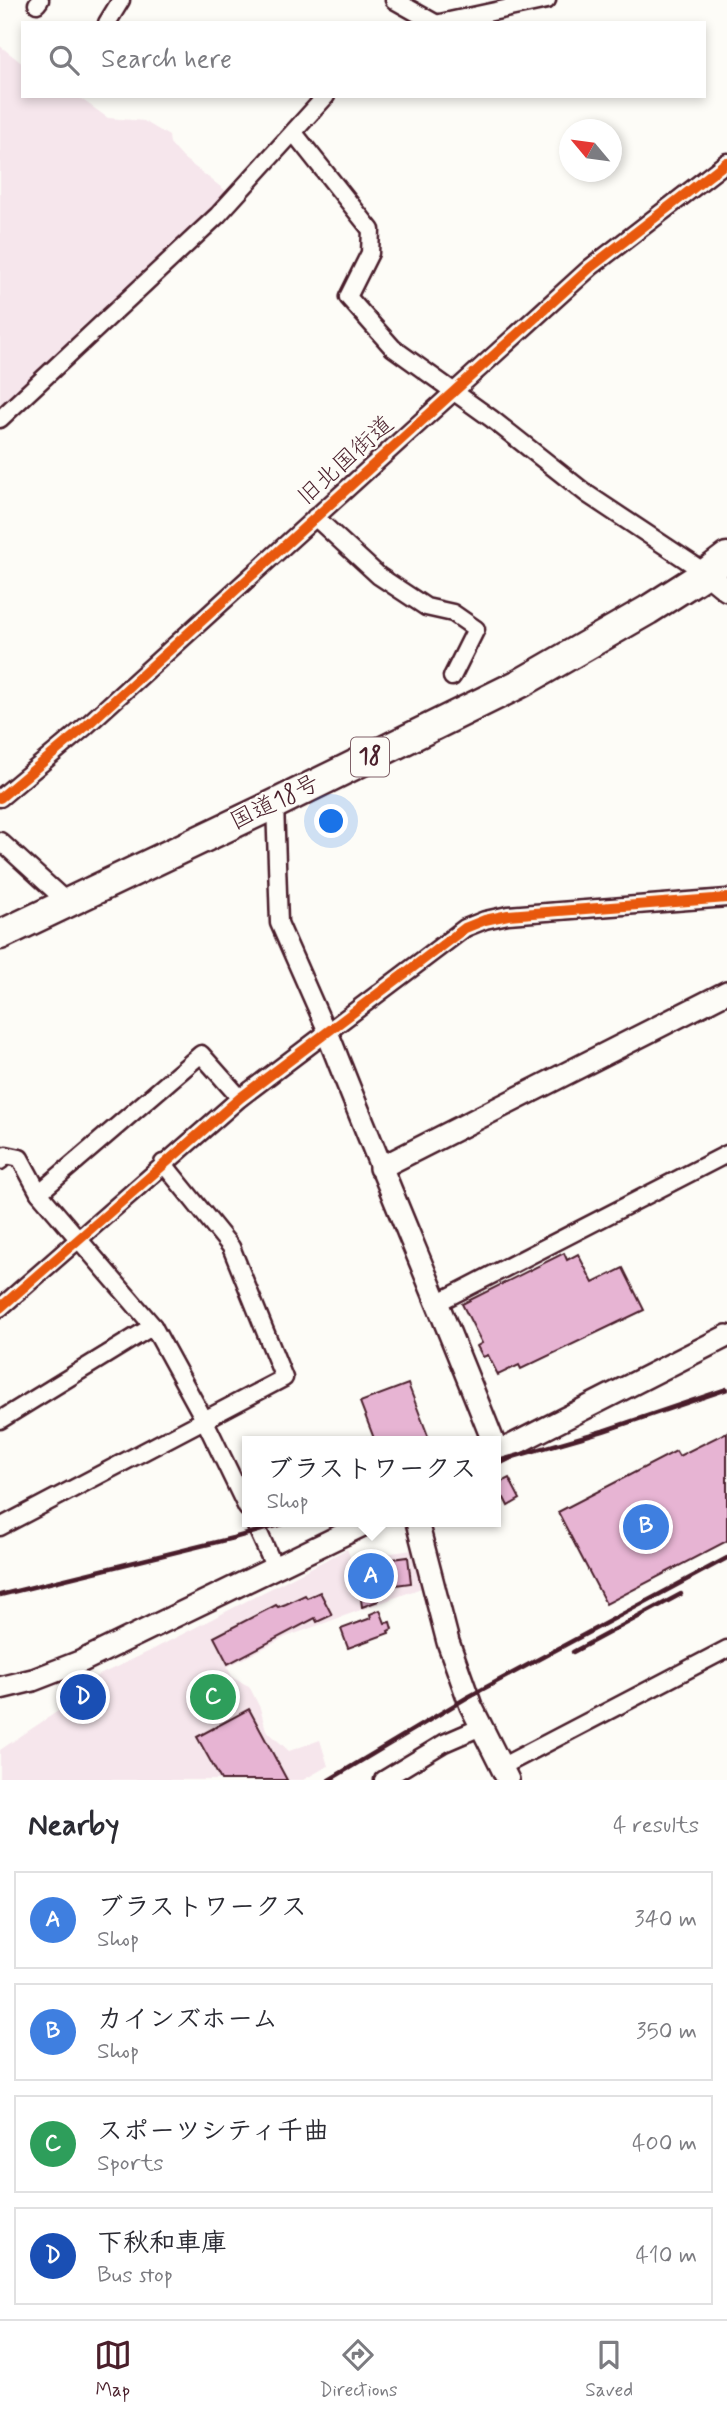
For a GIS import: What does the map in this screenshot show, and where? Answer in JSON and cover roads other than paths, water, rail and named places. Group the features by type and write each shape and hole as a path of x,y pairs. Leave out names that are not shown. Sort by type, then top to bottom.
{"highway":[{"name":"国道18号","path":"0,935 522,683 720,574"}],"street":[{"path":"108,21 121,0"},
{"path":"394,0 434,21"},
{"path":"447,21 547,0"},
{"path":"0,419 218,215 324,98"},
{"path":"294,133 371,230 370,253 348,297 393,348 587,494 720,574"},
{"name":"旧北国街道","path":"0,798 85,727 604,256 727,162"},
{"path":"315,517 379,576 426,607 453,613 476,629 452,677"},
{"path":"275,804 279,923 327,1032 380,1168 439,1302 490,1436"},
{"path":"0,841 68,903"},
{"path":"0,1308 240,1098 465,928 485,920 519,914 727,898"},
{"path":"380,1168 727,992"},
{"path":"39,1193 201,1054 240,1098"},
{"path":"439,1302 727,1154"},
{"path":"0,1161 5,1155 20,1158 39,1193 153,1326 205,1420 242,1497"},
{"path":"0,1527 284,1378 231,1247 163,1163"},
{"path":"0,1420 153,1326"},
{"path":"501,1445 727,1336"},
{"path":"256,1527 274,1566"},
{"path":"0,1688 33,1680 82,1661 358,1527"},
{"path":"418,1527 448,1642 471,1706 504,1774 727,1649"},
{"path":"383,1780 444,1743 481,1727"}],"railway":[{"path":"501,1460 603,1431 727,1389"},
{"path":"0,1595 272,1527"},
{"path":"329,1780 468,1697 727,1558"},
{"path":"573,1652 681,1594"}],"place":[{"name":"カインズホーム","path":"646,1527"},
{"name":"ブラストワークス","path":"371,1576"},
{"name":"下秋和車庫","path":"83,1697"},
{"name":"スポーツシティ千曲","path":"213,1697"}]}
